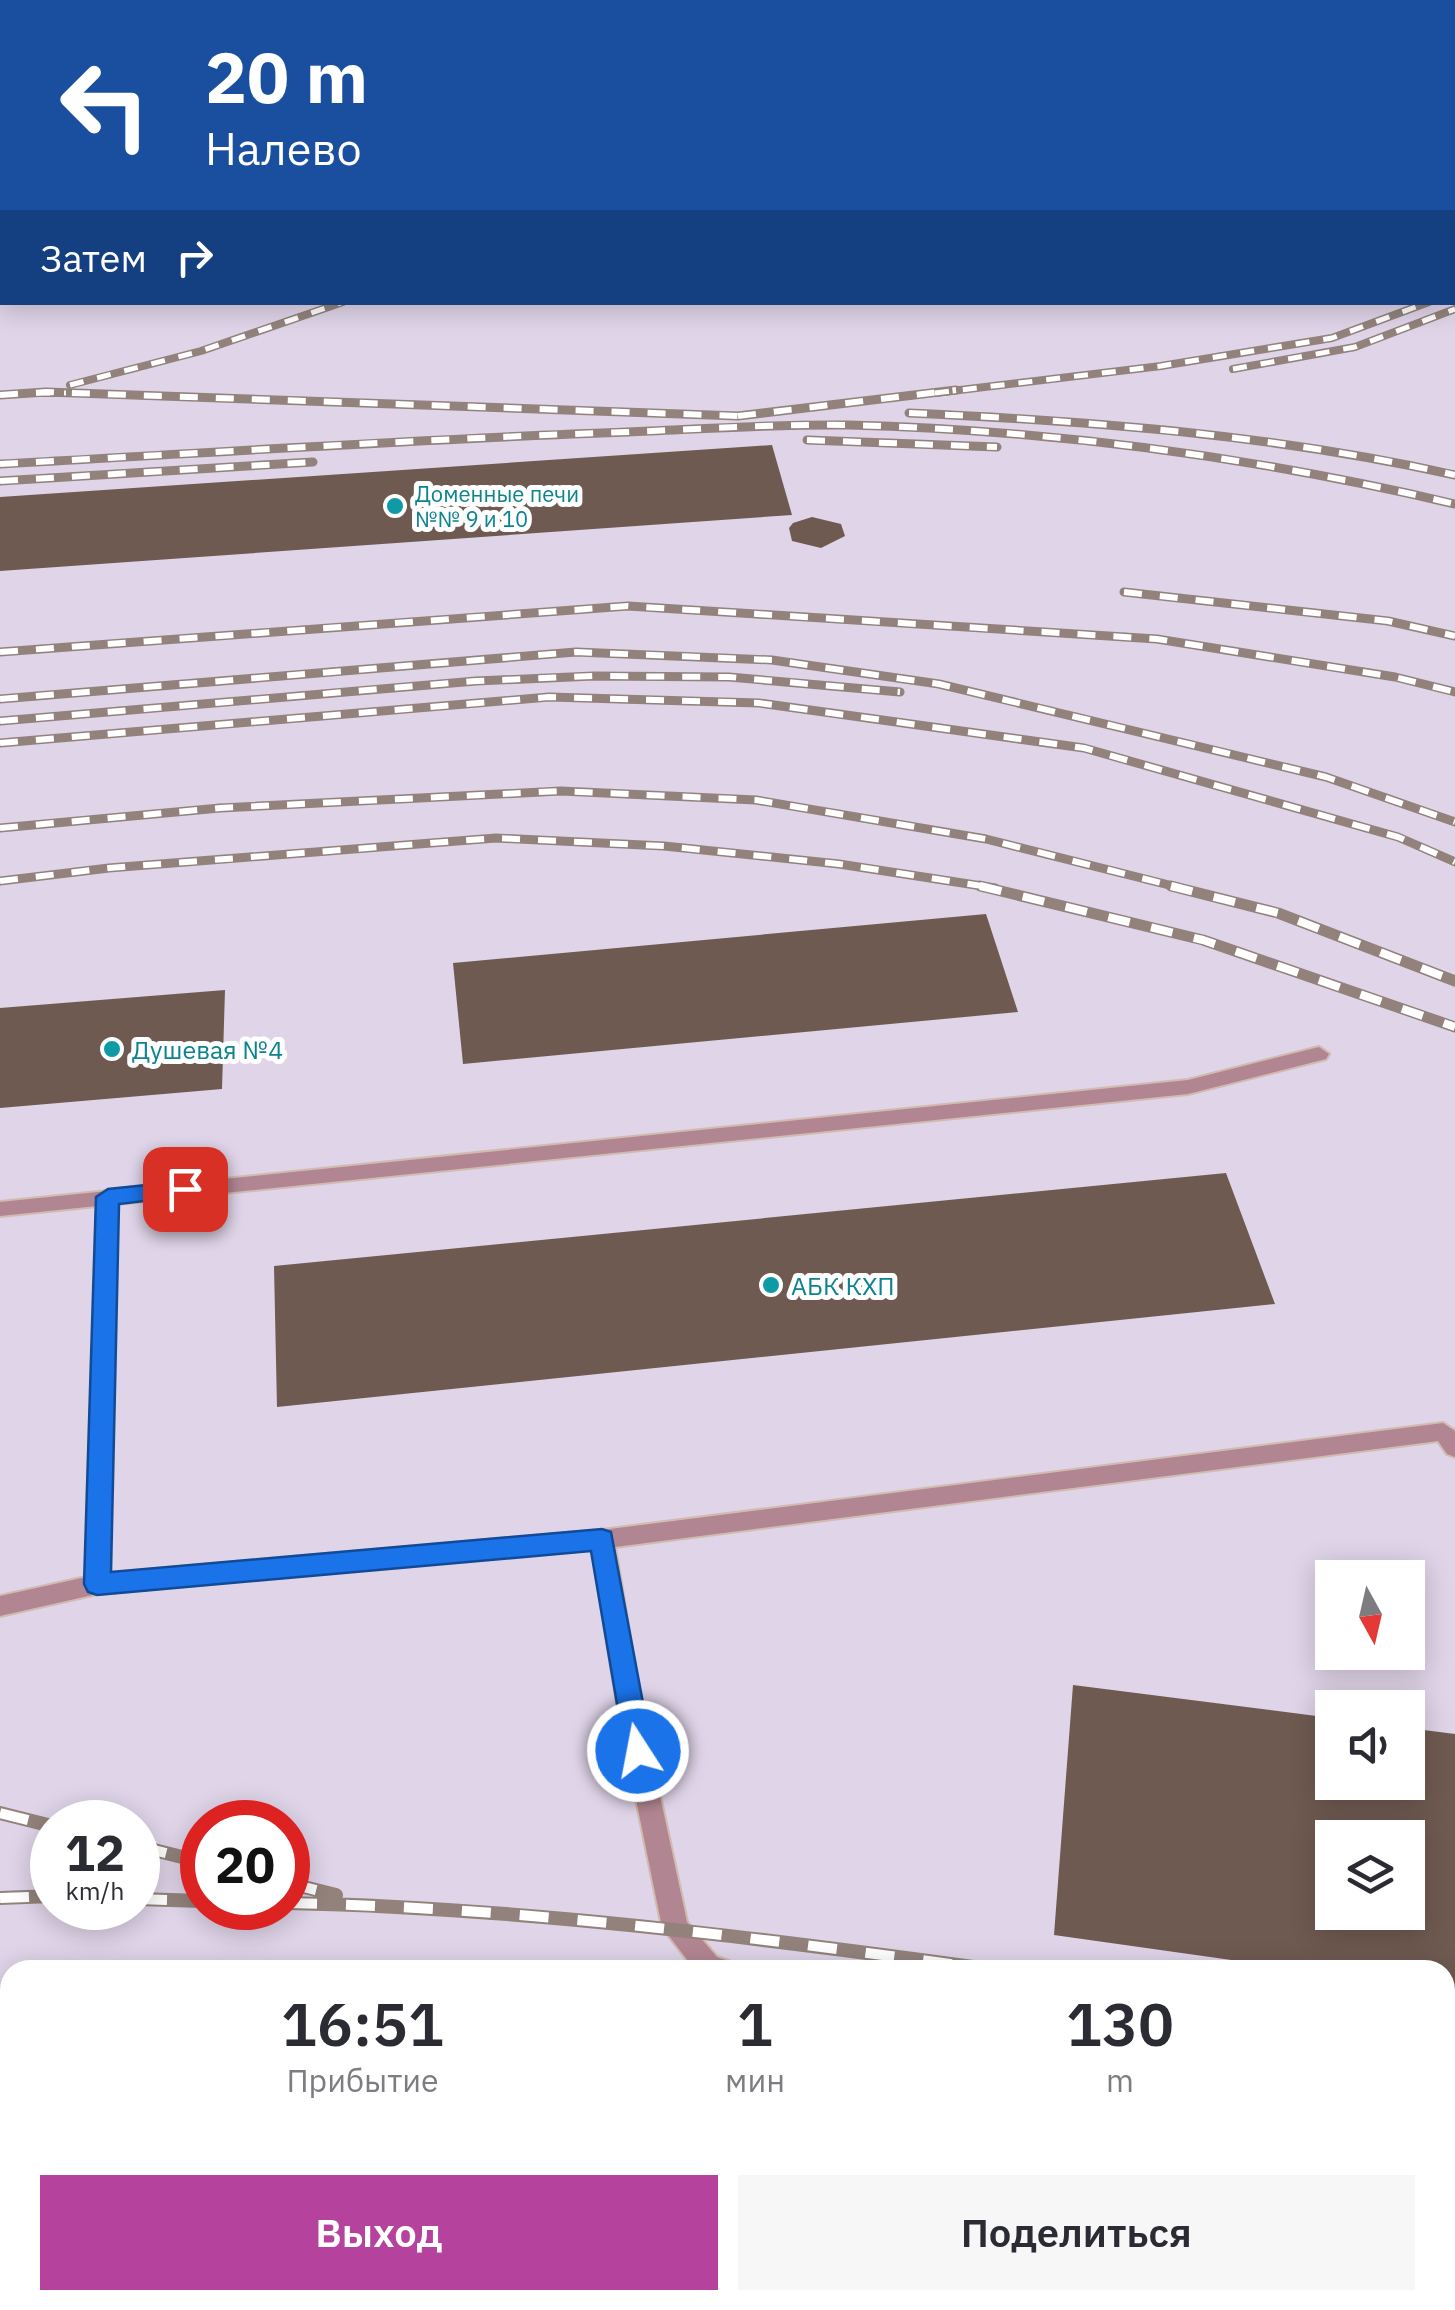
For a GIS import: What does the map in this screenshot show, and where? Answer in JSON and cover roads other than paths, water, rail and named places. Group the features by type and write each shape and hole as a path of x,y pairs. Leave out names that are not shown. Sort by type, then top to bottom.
{"lane":[{"path":"0,1209 1188,1087 1320,1054"},
{"path":"97,1584 108,1197"},
{"path":"0,1606 97,1584 602,1539 1443,1432 1455,1448"},
{"path":"602,1539 631,1716 675,1927 703,1960"}],"railway":[{"path":"70,385 201,351 334,305"},
{"path":"935,393 1161,366 1332,338 1421,305"},
{"path":"1233,369 1355,347 1455,309"},
{"path":"738,416 956,390"},
{"path":"0,395 46,392 738,416"},
{"path":"36,393 66,393"},
{"path":"909,413 1184,432 1320,450 1455,475"},
{"path":"0,464 471,438 848,425 1001,433 1153,449 1305,473 1455,504"},
{"path":"807,440 997,447"},
{"path":"0,481 313,462"},
{"path":"1124,592 1388,621 1455,636"},
{"path":"0,652 628,606 1157,639 1395,677 1455,692"},
{"path":"0,699 576,652 772,660 939,684 1326,777 1455,822"},
{"path":"0,721 476,681 594,676 729,677 900,692"},
{"path":"0,743 549,697 759,703 1084,748 1398,837 1455,862"},
{"path":"0,828 220,808 561,791 756,800 986,839 1181,888"},
{"path":"0,881 109,868 496,838 664,846 839,864 995,888"},
{"path":"980,886 1203,940 1455,1027"},
{"path":"1171,886 1278,913 1455,981"},
{"path":"0,1813 30,1820"},
{"path":"160,1852 180,1856"},
{"path":"310,1888 336,1895"},
{"path":"0,1898 30,1897"},
{"path":"160,1900 180,1900"},
{"path":"310,1904 554,1918 917,1960"}],"place":[{"name":"Доменные печи №№ 9 и 10","path":"395,506"},
{"name":"Душевая №4","path":"112,1049"},
{"name":"АБК КХП","path":"771,1285"}]}
